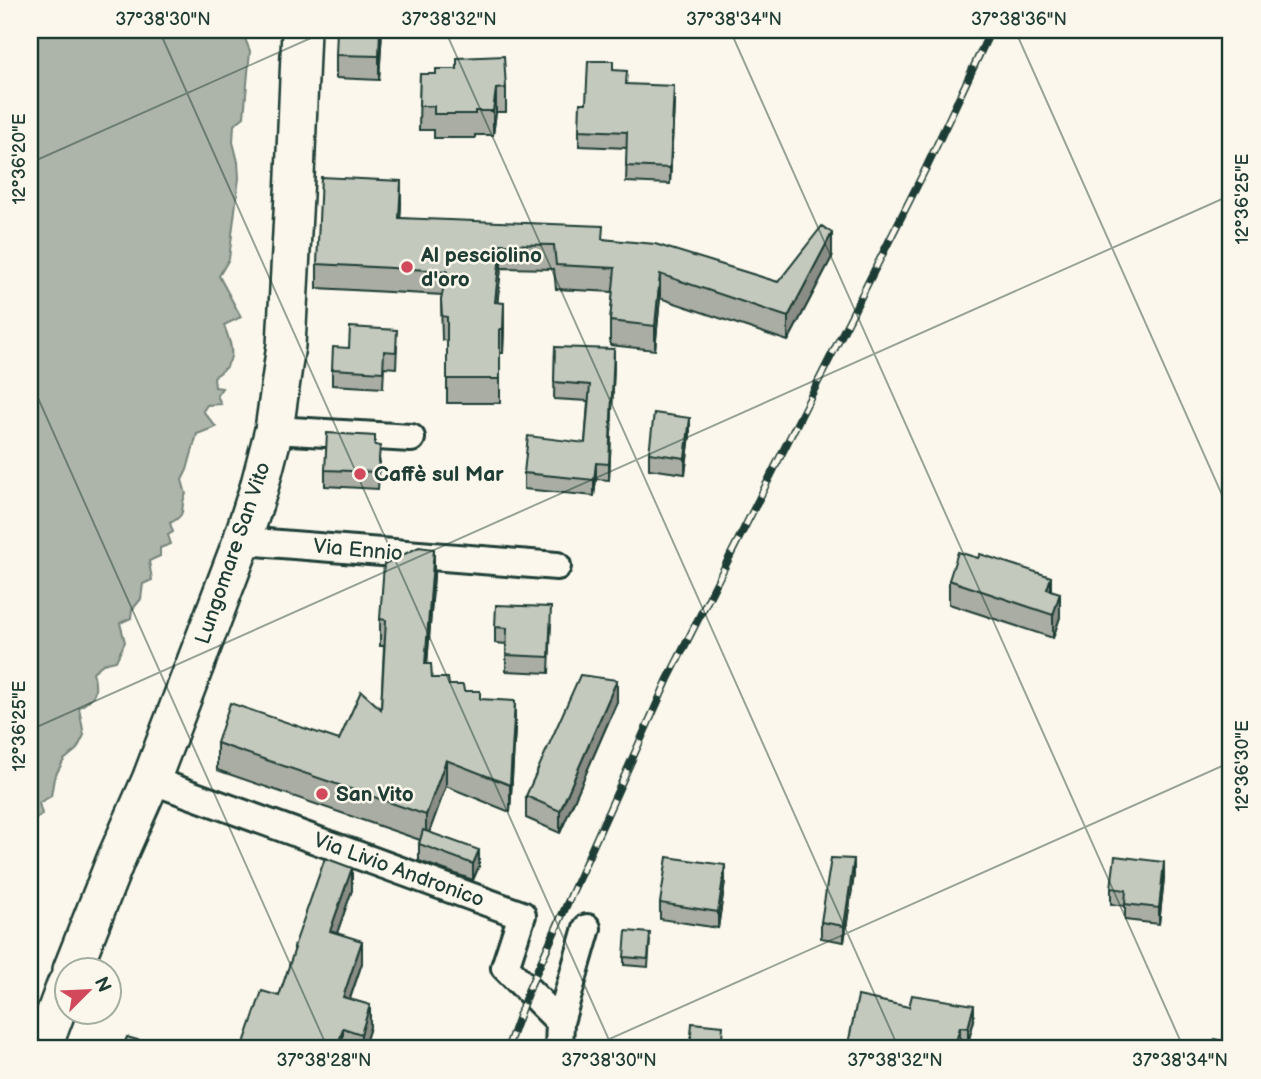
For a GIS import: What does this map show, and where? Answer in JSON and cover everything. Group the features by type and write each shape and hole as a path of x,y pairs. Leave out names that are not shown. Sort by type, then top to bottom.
{"main road":[{"name":"Lungomare San Vito","path":"78,956 151,780 242,541 274,430 286,345 301,30"},
{"path":"42,1049 52,1022"}],"street":[{"path":"274,430 411,438"},
{"name":"Via Ennio","path":"242,541 556,566"},
{"name":"Via Livio Andronico","path":"151,780 522,915 505,967 560,1023"},
{"path":"559,1049 560,1023 587,928"}],"shaded area":[{"path":"30,30 252,30 244,36 250,51 244,117 234,125 233,142 239,178 229,259 219,276 241,317 224,325 231,354 227,365 214,377 215,387 222,388 217,395 221,404 207,405 203,411 216,427 197,434 182,480 186,494 182,513 170,523 173,532 168,535 171,544 160,548 160,556 149,561 152,580 143,584 141,599 132,610 131,618 120,623 125,642 116,661 103,664 93,672 94,694 79,708 84,735 77,749 64,760 54,778 51,796 39,803 42,814 30,824"}],"building":[{"path":"337,30 380,30 379,56 336,55"},
{"path":"504,56 506,88 496,89 493,111 434,114 434,106 419,106 420,74 436,74 436,69 457,69 457,58"},
{"path":"588,61 613,61 613,70 627,71 626,84 674,86 670,168 626,166 627,132 579,130 580,103 586,103"},
{"path":"321,177 401,181 399,218 603,226 602,239 655,244 778,282 822,226 832,233 788,317 660,274 655,326 610,321 615,268 556,265 554,245 501,244 495,302 504,303 503,329 500,329 500,379 447,379 447,317 442,316 441,300 447,271 317,264"},
{"path":"350,327 397,330 396,352 384,351 383,372 332,369 333,347 349,348"},
{"path":"555,347 614,349 609,464 596,463 594,480 524,473 528,436 585,443 590,385 554,382"},
{"path":"654,413 690,418 685,458 649,453"},
{"path":"327,433 375,436 375,445 380,446 378,472 325,470"},
{"path":"419,547 434,549 425,664 431,664 432,678 448,678 449,685 463,685 464,691 480,691 480,699 515,701 510,785 446,760 426,815 217,743 230,703 339,740 361,691 381,709 386,620 380,619 384,564"},
{"path":"958,552 978,558 980,554 1051,577 1047,589 1060,593 1053,615 949,580"},
{"path":"496,605 551,607 549,657 506,655 507,628 495,627"},
{"path":"580,675 617,680 560,811 526,796"},
{"path":"423,830 479,850 473,864 419,844"},
{"path":"1115,856 1164,862 1159,908 1125,904 1126,890 1111,888"},
{"path":"667,857 725,865 718,912 660,903"},
{"path":"325,858 352,868 330,931 362,941 343,997 370,1005 361,1034 343,1028 337,1049 242,1049 262,991 279,996"},
{"path":"831,858 854,859 844,926 821,922"},
{"path":"626,931 650,933 648,959 624,957"},
{"path":"912,995 974,1005 968,1028 960,1027 954,1049 847,1049 858,996 909,1007"},
{"path":"692,1023 723,1026 721,1049 690,1049"},
{"path":"127,1037 158,1046 157,1049 122,1049"},
{"path":"1215,1039 1231,1045 1231,1049 1211,1049"}],"railway":[{"path":"507,1049 528,991 668,679 926,168 991,30"}],"place":[{"name":"Al pesciolino d'oro","path":"407,267"},
{"name":"Caffè sul Mar","path":"360,474"},
{"name":"San Vito","path":"322,794"}]}
